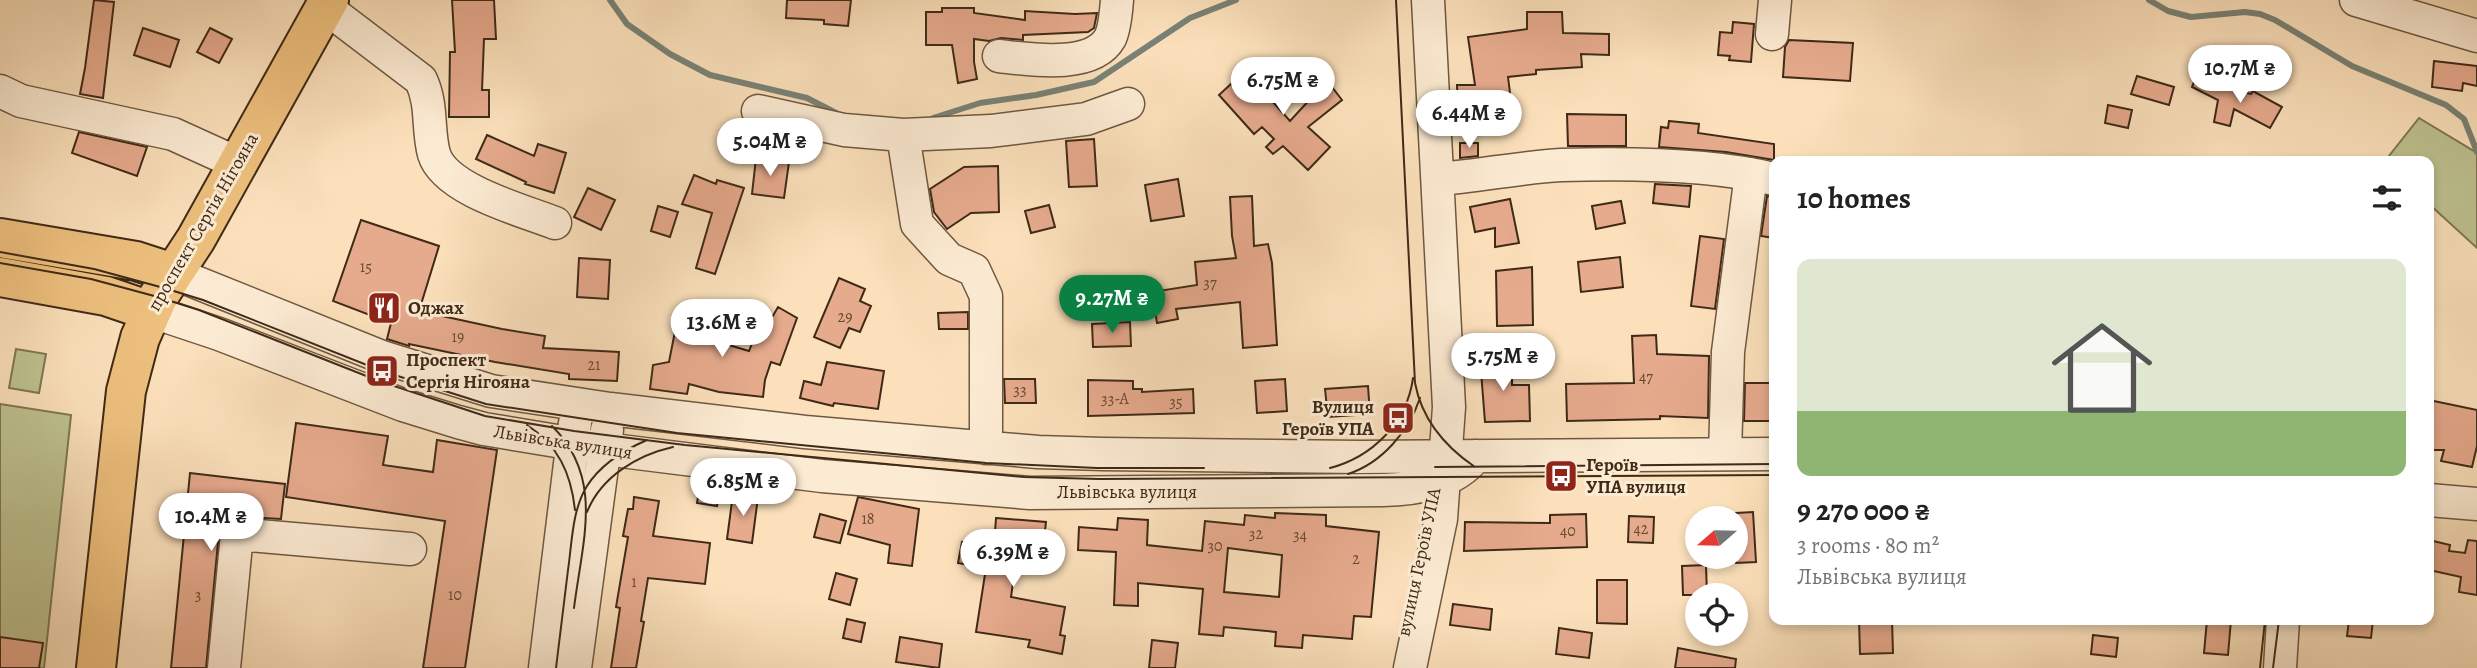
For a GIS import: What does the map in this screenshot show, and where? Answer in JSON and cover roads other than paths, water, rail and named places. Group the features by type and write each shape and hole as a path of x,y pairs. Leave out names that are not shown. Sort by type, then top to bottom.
{"main road":[{"name":"проспект Сергія Нігояна","path":"96,668 126,391 132,362 150,311 196,239 327,4"},
{"name":"Львівська вулиця","path":"0,238 136,261 173,273"},
{"name":"Львівська вулиця","path":"0,277 106,296 150,311"}],"street":[{"path":"999,56 1061,62 1096,52 1109,39 1117,0"},
{"path":"1428,0 1449,407 1448,461"},
{"path":"1772,34 1775,0"},
{"path":"2356,0 2477,36"},
{"path":"327,4 421,80 429,96 430,131 435,156 446,174 463,186 555,223"},
{"path":"0,91 21,102 173,134 239,164"},
{"path":"758,111 844,130 903,135 991,131 1086,119 1128,104"},
{"path":"903,135 917,224 949,258 974,271 986,296 986,448"},
{"path":"1439,179 1560,165 1648,165 1763,176 1727,352 1725,454"},
{"name":"Львівська вулиця","path":"173,273 415,368 491,391 610,409 805,432 986,448 1103,454 1448,461 1769,454"},
{"name":"Львівська вулиця","path":"150,311 219,334 425,412 484,429 605,449 822,476 1030,493 1383,490 1422,488 1448,461"},
{"path":"545,668 577,404"},
{"path":"575,668 610,409"},
{"name":"вулиця Героїв УПА","path":"1395,668 1448,461"},
{"name":"вулиця Героїв УПА","path":"1410,668 1437,539 1448,461"},
{"path":"2434,500 2477,504"},
{"path":"224,668 237,534 410,549"},
{"path":"2280,668 2283,625"}],"waterway":[{"path":"610,0 627,24 670,54 710,75 807,98 840,115"},
{"path":"933,118 980,103 1036,95 1094,82 1190,18 1236,0"},
{"path":"2149,0 2168,11 2191,17 2245,12 2275,20 2352,66 2446,105 2464,119 2477,152"}],"tram line":[{"path":"1396,0 1415,383 1423,409 1436,431 1475,467"},
{"path":"0,252 94,269 203,300 382,371 486,404 677,433 986,463 1097,468 1204,468"},
{"path":"0,263 91,279 158,297 199,310 379,381 485,416 685,445 1024,477 1099,479 1769,475"},
{"path":"1330,468 1360,456 1385,436 1403,410 1413,378"},
{"path":"1348,474 1372,462 1393,444 1409,422 1420,398"},
{"path":"527,425 547,442 561,461 570,484 575,510"},
{"path":"552,426 568,446 579,467 584,489 585,535 574,608"},
{"path":"556,668 578,505 587,486 606,464 647,440"},
{"path":"587,512 601,488 622,469 646,456 673,447"},
{"path":"1435,467 1769,464"},
{"path":"2260,668 2264,625"},
{"path":"2273,668 2278,625"}],"place":[{"name":"Оджах","path":"384,308"},
{"name":"Проспект Сергія Нігояна","path":"382,371"},
{"name":"Вулиця Героїв УПА","path":"1398,418"},
{"name":"Героїв УПА вулиця","path":"1561,476"}]}
